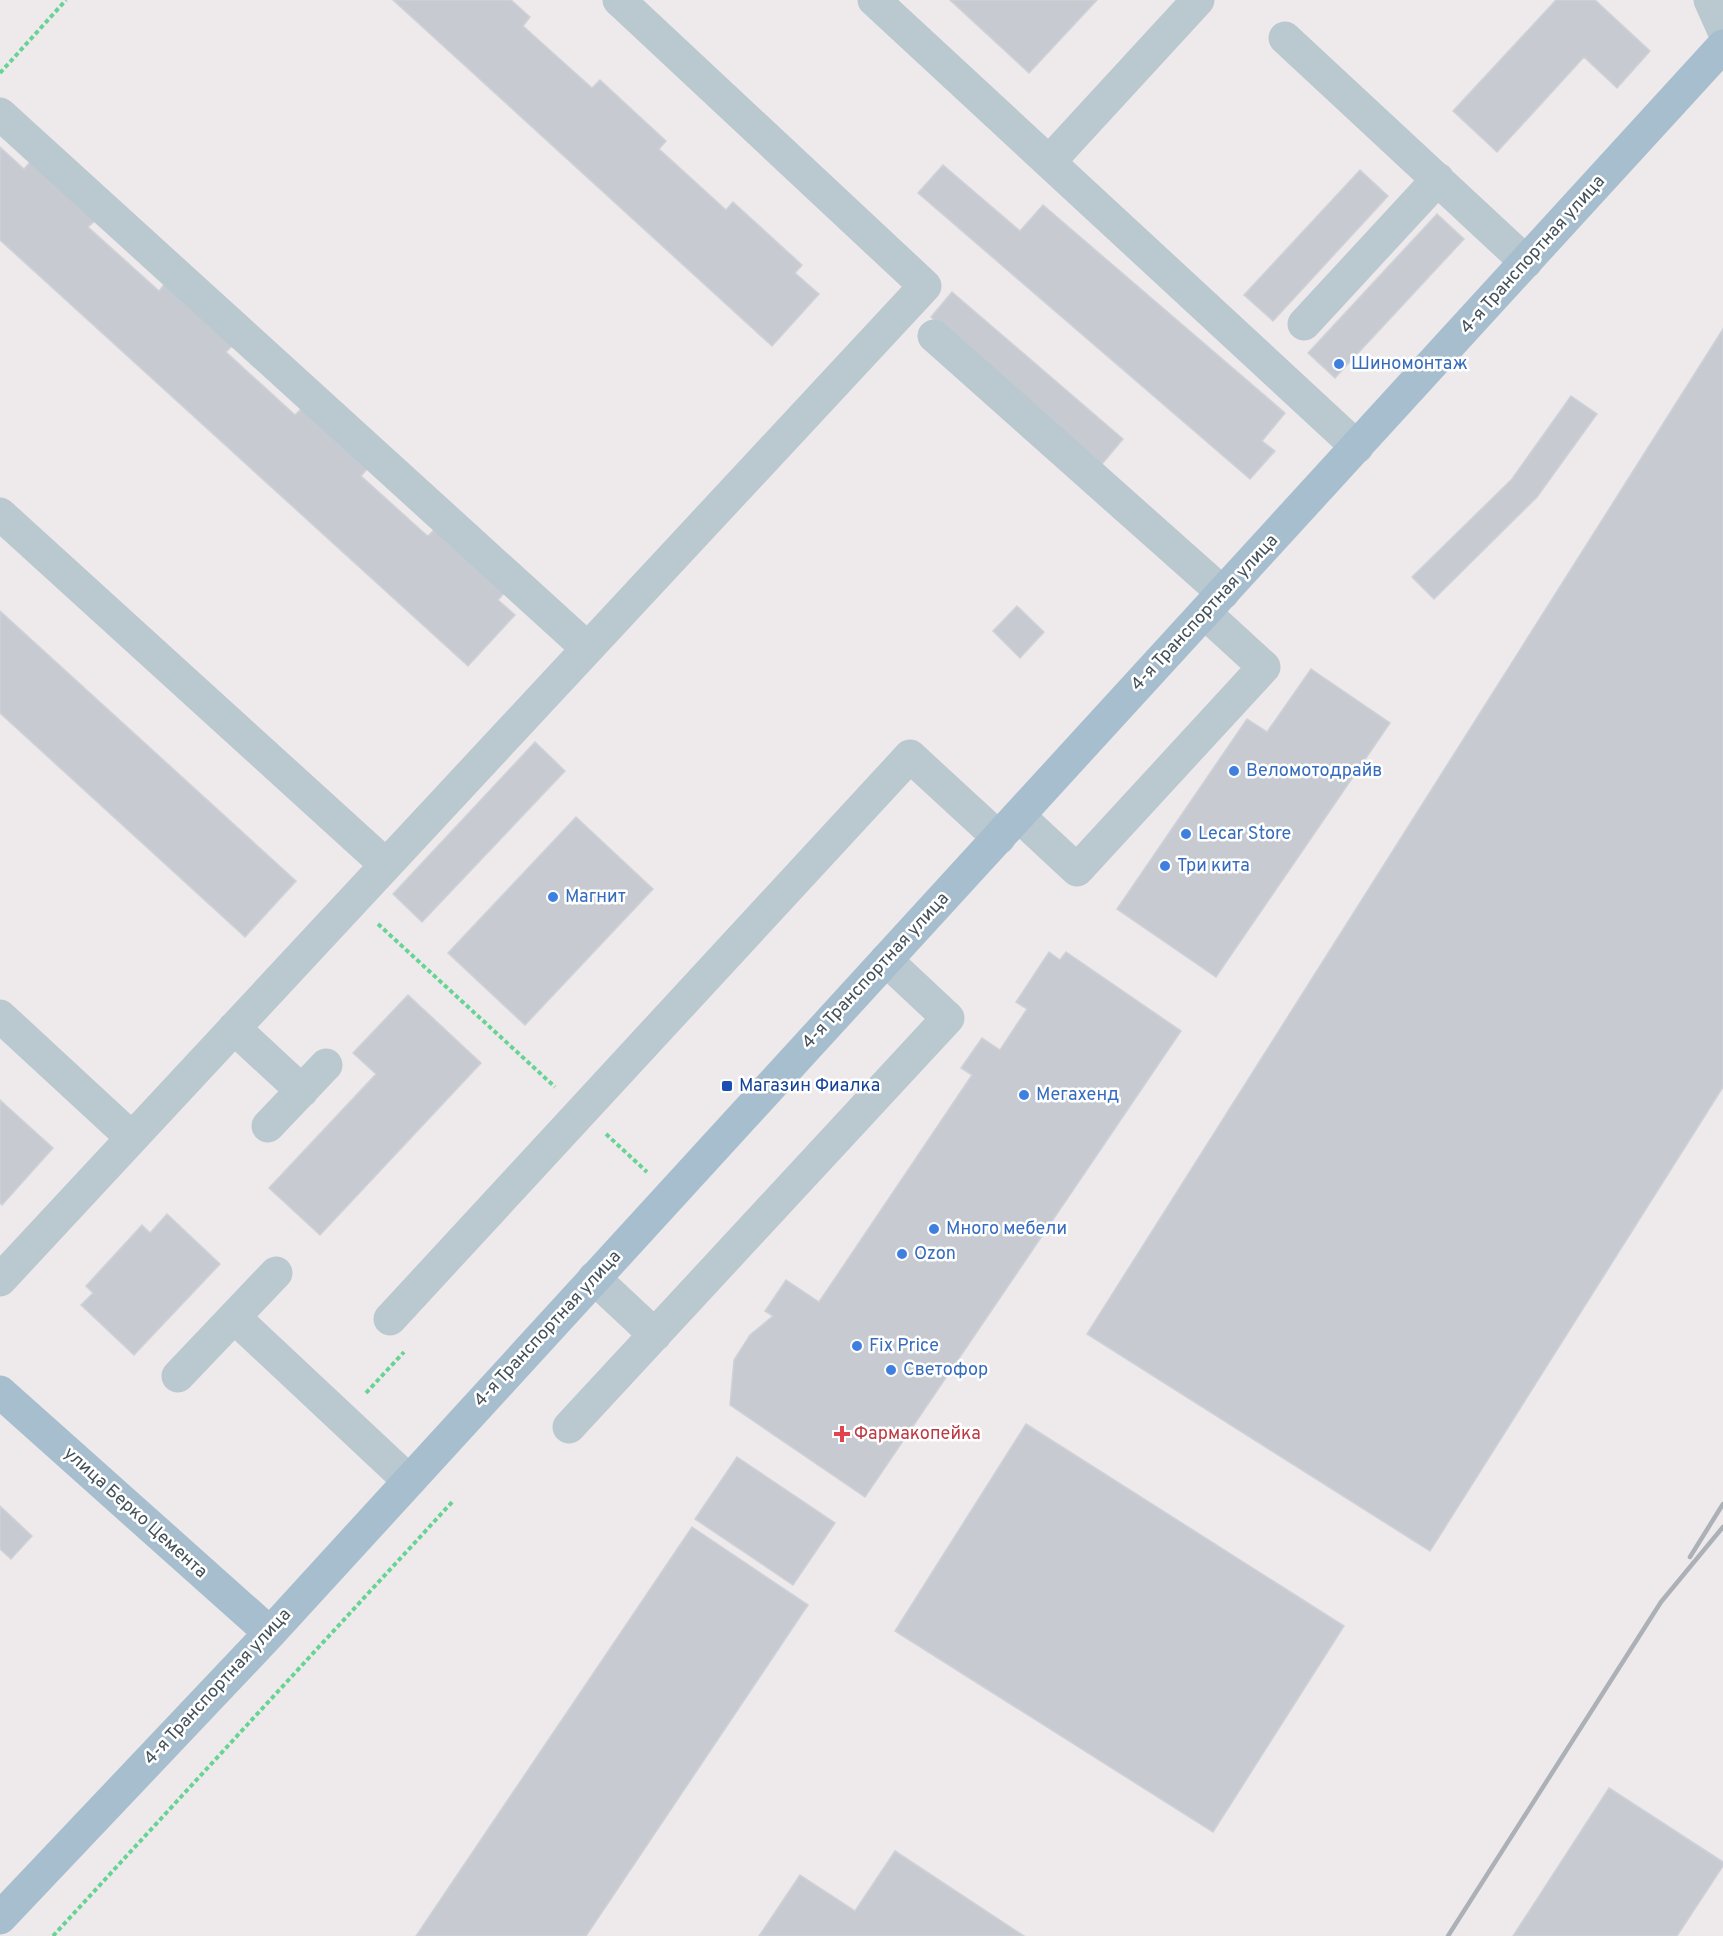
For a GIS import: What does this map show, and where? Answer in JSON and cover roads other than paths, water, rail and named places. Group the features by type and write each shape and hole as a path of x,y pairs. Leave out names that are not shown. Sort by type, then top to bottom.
{"main road":[{"name":"4-я Транспортная улица","path":"0,1918 270,1633 1723,46"},
{"name":"улица Берко Цемента","path":"2,1398 270,1633"}],"street":[{"path":"0,1280 925,286 619,0"},
{"path":"874,0 1357,447"},
{"path":"1049,162 1198,0"},
{"path":"1710,0 1723,29"},
{"path":"1285,38 1526,262"},
{"path":"0,114 587,648"},
{"path":"1304,324 1438,179"},
{"path":"390,1319 910,756 1009,827 1077,870 1264,667 1214,603 933,336"},
{"path":"0,514 386,865"},
{"path":"569,1427 948,1018 886,960"},
{"path":"0,1016 132,1138"},
{"path":"234,1028 302,1091"},
{"path":"268,1126 326,1065"},
{"path":"178,1376 276,1273"},
{"path":"594,1278 655,1335"},
{"path":"234,1317 409,1481"}],"railway":[{"path":"1690,1557 1723,1504"},
{"path":"1448,1936 1661,1602 1723,1527"}],"place":[{"name":"Шиномонтаж","path":"1339,364"},
{"name":"Веломотодрайв","path":"1234,771"},
{"name":"Lecar Store","path":"1186,834"},
{"name":"Три кита","path":"1165,866"},
{"name":"Магнит","path":"553,897"},
{"name":"Магазин Фиалка","path":"727,1086"},
{"name":"Мегахенд","path":"1024,1095"},
{"name":"Много мебели","path":"934,1229"},
{"name":"Ozon","path":"902,1254"},
{"name":"Fix Price","path":"857,1346"},
{"name":"Светофор","path":"891,1370"},
{"name":"Фармакопейка","path":"842,1434"}]}
